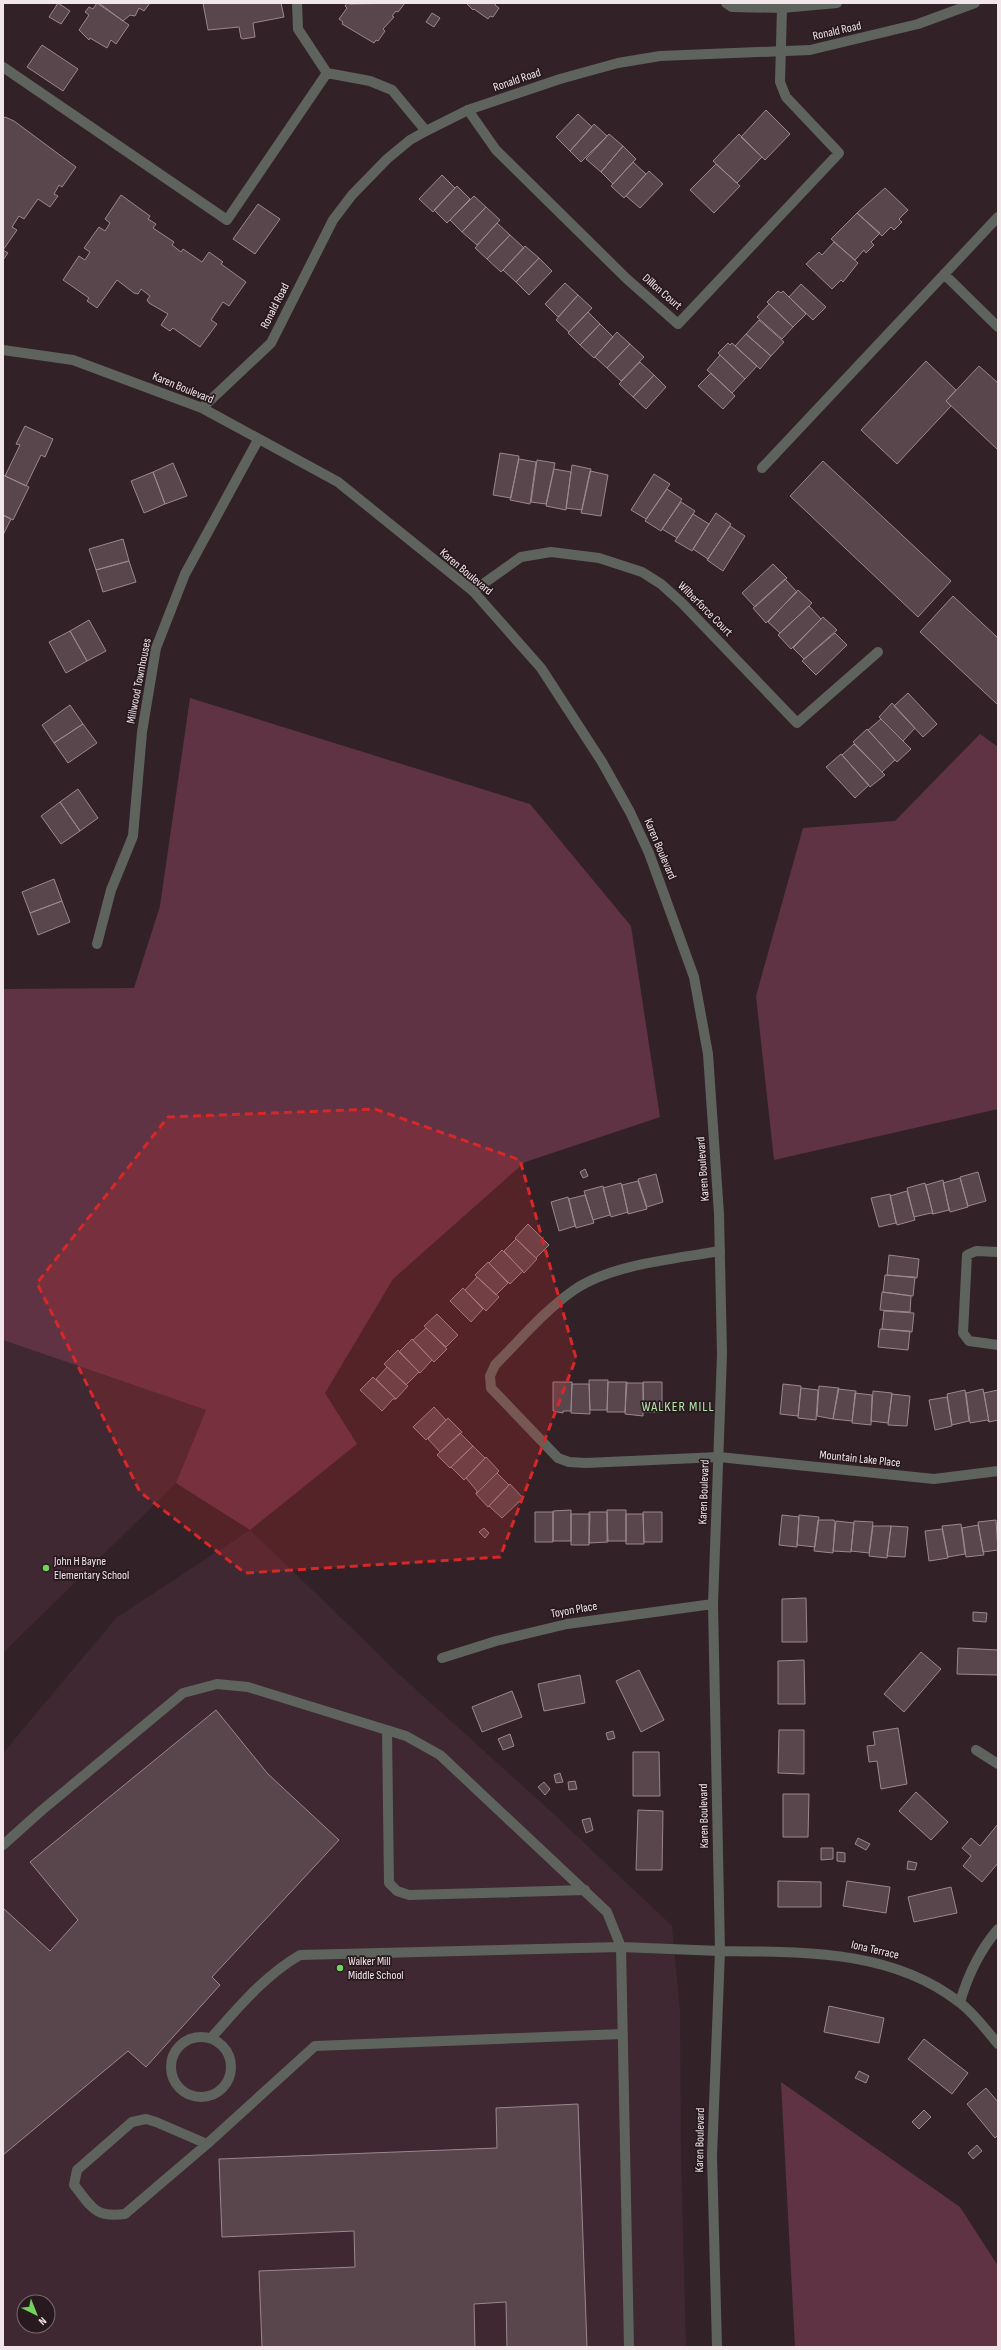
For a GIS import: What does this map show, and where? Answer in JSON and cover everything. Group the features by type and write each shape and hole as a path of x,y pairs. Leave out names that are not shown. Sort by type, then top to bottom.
{"street":[{"path":"297,3 298,29 327,72 370,82 392,90 426,131"},
{"path":"726,3 732,7 782,8 836,3"},
{"name":"Ronald Road","path":"202,408 271,343 333,220 352,195 387,159 410,140 426,131 468,110 560,78 618,62 660,56 810,50 848,43 918,24 975,3"},
{"path":"781,52 782,8"},
{"name":"Dillon Court","path":"468,110 496,150 627,279 678,324 839,154 786,97 780,82 781,52"},
{"path":"3,67 227,220 327,72"},
{"path":"762,468 998,217"},
{"path":"944,274 998,327"},
{"name":"Karen Boulevard","path":"3,350 73,360 202,408 258,440 338,482 473,591 542,668 598,755 630,812 662,889 694,977 708,1054 720,1251 722,1354 713,1604 720,1951 712,2156 717,2347"},
{"name":"Millwood Townhouses","path":"97,944 111,890 133,836 142,732 156,648 185,574 258,440"},
{"name":"Wilberforce Court","path":"473,591 521,557 551,552 599,558 642,572 661,584 682,603 797,724 878,652"},
{"name":"Mountain Lake Place","path":"720,1251 631,1268 575,1289 554,1305 495,1365 490,1376 491,1388 558,1458 569,1462 586,1463 719,1457 934,1479 998,1471"},
{"path":"998,1252 976,1251 967,1255 963,1333 969,1341 998,1345"},
{"name":"Toyon Place","path":"442,1658 496,1641 567,1624 713,1604"},
{"path":"3,1845 41,1811 183,1693 217,1684 248,1687 406,1736 440,1755 608,1912 621,1946 629,2347"},
{"path":"387,1730 389,1883 397,1891 409,1895 585,1890"},
{"path":"976,1750 998,1764"},
{"path":"960,2002 976,1959 998,1929"},
{"name":"Iona Terrace","path":"211,2038 262,1982 281,1966 300,1955 621,1946 720,1951 794,1952 847,1956 899,1968 935,1985 960,2002 998,2044"},
{"path":"207,2144 146,2119 132,2122 77,2170 74,2185 93,2209 107,2216 125,2214 207,2144 315,2046 622,2034"},
{"path":"192,2038 211,2038 226,2049 231,2058 230,2077 225,2086 217,2093 207,2097 197,2097 187,2094 178,2087 173,2078 171,2068 172,2058 176,2049 192,2038"}],"highlighted area":[{"path":"375,1109 520,1160 576,1358 500,1557 245,1573 140,1492 37,1283 168,1117"}],"shaded area":[{"path":"190,698 530,804 631,926 660,1117 525,1162 393,1279 325,1393 357,1444 250,1530 176,1483 206,1410 3,1340 3,989 134,988 160,906"},
{"path":"980,734 998,747 998,1109 774,1160 756,996 803,828 895,821"},
{"name":"John H Bayne Elementary School","path":"3,1340 206,1410 176,1483 3,1653"},
{"name":"Walker Mill Middle School","path":"250,1530 401,1676 558,1818 672,1926 680,2011 681,2155 686,2347 3,2347 3,1753 116,1618"},
{"path":"781,2082 960,2207 998,2266 998,2347 795,2347"}],"building":[{"path":"58,3 70,11 61,24 49,17"},
{"path":"97,3 129,25 116,44 111,40 107,48 90,38 89,40 79,30 89,15 85,12 89,7 93,9"},
{"path":"99,3 150,3 144,11 139,8 135,16 130,15 123,21"},
{"path":"203,3 281,3 284,17 253,23 255,37 243,39 241,38 239,27 208,30"},
{"path":"347,3 405,3 398,12 396,11 392,16 394,17 383,29 385,31 378,41 376,40 374,43 342,24 343,22 339,19 347,8 345,6"},
{"path":"466,3 496,3 495,5 499,8 493,17 490,16 488,19 474,9 473,10"},
{"path":"432,13 440,18 434,27 426,22"},
{"path":"42,45 78,69 63,91 27,67"},
{"path":"766,110 790,134 765,160 741,137"},
{"path":"578,114 592,127 570,151 556,137"},
{"path":"5,117 14,121 76,167 62,187 59,185 54,194 58,196 50,207 38,199 24,219 19,216 12,227 17,230 3,250 3,119"},
{"path":"594,124 607,136 581,162 570,151"},
{"path":"609,134 623,146 601,172 586,159"},
{"path":"739,134 762,157 737,183 713,161"},
{"path":"623,146 636,159 613,184 601,172"},
{"path":"633,162 646,174 624,198 611,186"},
{"path":"716,164 740,186 714,213 690,190"},
{"path":"649,171 663,184 640,208 626,196"},
{"path":"442,175 455,188 433,212 419,199"},
{"path":"457,186 470,199 447,223 434,210"},
{"path":"885,188 908,210 899,219 902,222 894,230 891,227 882,236 857,213"},
{"path":"121,195 150,216 148,219 156,224 153,228 174,242 172,245 181,252 183,249 202,262 209,252 223,262 221,264 246,282 229,306 223,302 211,320 217,324 200,347 173,328 170,331 161,325 168,314 149,303 147,300 150,296 141,289 138,294 134,293 117,280 97,308 87,301 89,298 63,280 79,256 85,260 90,252 84,248 99,227 105,231 110,223 105,219"},
{"path":"474,196 486,207 462,232 450,220"},
{"path":"258,204 280,219 255,254 233,239"},
{"path":"486,207 500,220 477,245 462,232"},
{"path":"857,213 880,233 871,242 874,245 866,253 864,250 855,260 831,239"},
{"path":"497,223 510,235 487,259 475,248"},
{"path":"510,235 524,248 501,272 487,259"},
{"path":"834,242 858,263 843,282 841,280 832,289 806,264 819,252 822,255"},
{"path":"525,246 539,258 516,282 503,270"},
{"path":"3,250 8,253 3,260"},
{"path":"539,258 552,271 529,295 516,282"},
{"path":"565,283 578,295 558,317 545,304"},
{"path":"801,284 826,307 813,320 789,297"},
{"path":"778,291 781,293 783,291 806,314 793,327 767,302"},
{"path":"578,295 592,308 569,332 556,320"},
{"path":"769,304 793,327 782,339 757,317"},
{"path":"588,312 600,324 580,345 568,333"},
{"path":"759,320 784,342 771,356 746,334"},
{"path":"600,324 613,337 594,358 580,345"},
{"path":"617,332 630,344 607,368 595,357"},
{"path":"746,334 771,356 760,369 735,346"},
{"path":"728,343 730,345 732,343 757,366 745,379 718,353"},
{"path":"630,344 644,357 621,381 607,368"},
{"path":"720,355 745,379 732,393 707,370"},
{"path":"926,361 956,390 946,401 951,406 897,464 861,430"},
{"path":"640,362 654,375 633,397 619,384"},
{"path":"979,366 998,383 998,450 946,401"},
{"path":"711,373 735,396 723,409 698,386"},
{"path":"654,375 666,387 646,409 633,397"},
{"path":"25,426 53,439 45,457 41,455 26,486 5,476 20,445 16,444"},
{"path":"500,453 519,456 511,498 493,495"},
{"path":"519,459 536,462 530,504 510,500"},
{"path":"537,460 555,463 546,504 531,502"},
{"path":"823,461 951,581 918,617 790,496"},
{"path":"173,463 187,496 165,504 153,472"},
{"path":"572,465 591,469 582,510 566,508"},
{"path":"554,469 571,472 566,510 546,506"},
{"path":"590,471 608,475 601,516 581,513"},
{"path":"153,472 165,504 144,513 131,481"},
{"path":"654,474 670,484 646,519 631,510"},
{"path":"3,475 29,487 13,520 3,515"},
{"path":"667,489 682,499 661,531 645,521"},
{"path":"681,502 695,511 677,538 662,529"},
{"path":"716,513 731,524 708,559 693,549"},
{"path":"693,514 709,524 692,551 675,541"},
{"path":"3,515 11,519 3,535"},
{"path":"730,526 745,536 723,571 707,560"},
{"path":"123,539 129,561 96,570 89,549"},
{"path":"129,561 136,582 103,592 96,570"},
{"path":"773,564 787,578 755,607 742,593"},
{"path":"785,579 797,592 766,623 753,608"},
{"path":"798,590 812,603 780,633 768,622"},
{"path":"953,596 998,638 998,705 920,632"},
{"path":"809,606 821,619 791,649 778,635"},
{"path":"823,617 837,630 804,659 793,648"},
{"path":"89,620 106,651 87,661 70,631"},
{"path":"70,631 87,661 66,673 49,642"},
{"path":"835,633 847,645 816,675 802,661"},
{"path":"908,693 937,724 923,737 894,706"},
{"path":"892,703 915,728 903,741 879,717"},
{"path":"70,705 83,724 54,743 42,725"},
{"path":"881,719 911,749 897,762 868,730"},
{"path":"83,724 97,743 68,763 54,743"},
{"path":"867,729 895,760 882,772 853,742"},
{"path":"854,744 885,775 870,787 842,755"},
{"path":"841,754 869,785 855,798 826,767"},
{"path":"78,789 98,818 80,831 60,802"},
{"path":"60,802 80,831 61,844 41,816"},
{"path":"54,879 62,901 30,913 22,892"},
{"path":"62,901 70,922 38,935 30,913"},
{"path":"585,1169 588,1176 583,1178 580,1172"},
{"path":"978,1172 986,1201 968,1206 960,1177"},
{"path":"656,1174 663,1202 647,1207 638,1179"},
{"path":"960,1178 968,1207 950,1212 943,1183"},
{"path":"943,1180 949,1210 933,1214 926,1185"},
{"path":"638,1181 647,1209 628,1214 622,1185"},
{"path":"621,1183 628,1212 611,1217 603,1188"},
{"path":"925,1183 933,1214 931,1213 914,1217 907,1188"},
{"path":"603,1186 610,1215 593,1220 584,1191"},
{"path":"907,1191 915,1220 897,1225 890,1196"},
{"path":"890,1194 896,1223 879,1227 871,1198"},
{"path":"585,1195 594,1223 576,1228 569,1199"},
{"path":"568,1197 575,1226 559,1231 551,1202"},
{"path":"528,1224 549,1245 536,1258 515,1238"},
{"path":"516,1239 537,1259 524,1273 504,1251"},
{"path":"502,1250 523,1271 510,1284 489,1263"},
{"path":"889,1255 919,1259 917,1278 887,1275"},
{"path":"488,1262 508,1283 496,1295 475,1275"},
{"path":"885,1275 915,1277 913,1296 883,1292"},
{"path":"477,1277 499,1297 486,1311 465,1290"},
{"path":"463,1288 483,1309 471,1322 450,1301"},
{"path":"882,1292 911,1296 910,1312 880,1310"},
{"path":"884,1311 914,1313 912,1332 882,1329"},
{"path":"437,1314 458,1335 446,1347 424,1326"},
{"path":"426,1328 447,1349 434,1362 413,1340"},
{"path":"880,1329 910,1331 908,1350 878,1347"},
{"path":"412,1339 432,1360 420,1373 399,1352"},
{"path":"398,1350 419,1372 406,1385 384,1364"},
{"path":"387,1367 408,1386 396,1399 376,1379"},
{"path":"373,1377 396,1399 393,1399 382,1411 360,1390"},
{"path":"589,1380 608,1380 607,1410 590,1410"},
{"path":"553,1382 572,1382 571,1411 563,1411 563,1413 553,1411"},
{"path":"608,1382 627,1382 625,1412 607,1412"},
{"path":"643,1382 662,1382 662,1412 644,1412"},
{"path":"626,1383 643,1383 643,1416 625,1414"},
{"path":"572,1384 589,1384 590,1414 571,1413"},
{"path":"783,1384 801,1386 798,1416 780,1414"},
{"path":"819,1386 839,1388 833,1419 817,1416"},
{"path":"801,1388 818,1390 816,1420 798,1418"},
{"path":"838,1389 856,1391 852,1421 833,1419"},
{"path":"983,1389 989,1422 987,1420 970,1423 966,1393"},
{"path":"965,1390 969,1421 952,1425 947,1394"},
{"path":"998,1390 998,1420 989,1422 984,1393"},
{"path":"873,1391 892,1393 888,1423 871,1421"},
{"path":"855,1393 872,1395 871,1425 852,1423"},
{"path":"892,1394 910,1396 907,1426 888,1425"},
{"path":"947,1397 952,1426 935,1430 929,1400"},
{"path":"434,1407 446,1420 426,1440 413,1427"},
{"path":"448,1418 462,1432 440,1452 428,1439"},
{"path":"460,1433 473,1446 450,1468 437,1455"},
{"path":"473,1446 485,1458 464,1480 451,1467"},
{"path":"486,1457 499,1471 476,1494 477,1491 466,1478"},
{"path":"497,1473 509,1485 488,1507 476,1494"},
{"path":"510,1484 523,1498 502,1518 489,1506"},
{"path":"571,1510 571,1541 553,1541 553,1511"},
{"path":"607,1510 626,1510 626,1541 607,1541"},
{"path":"535,1512 553,1512 553,1542 535,1542"},
{"path":"589,1512 607,1512 608,1542 589,1543"},
{"path":"643,1512 662,1512 662,1542 644,1542"},
{"path":"571,1514 590,1514 589,1545 571,1545"},
{"path":"626,1514 643,1514 644,1544 626,1544"},
{"path":"782,1515 799,1517 797,1547 779,1545"},
{"path":"799,1515 819,1517 815,1547 797,1545"},
{"path":"818,1520 834,1520 835,1522 833,1553 814,1551"},
{"path":"996,1520 998,1550 983,1552 978,1522"},
{"path":"836,1521 854,1523 851,1552 833,1551"},
{"path":"854,1521 873,1522 869,1553 851,1551"},
{"path":"961,1524 965,1554 948,1557 942,1526"},
{"path":"978,1525 984,1555 966,1557 962,1528"},
{"path":"873,1526 891,1526 887,1558 869,1556"},
{"path":"891,1526 908,1527 905,1557 887,1556"},
{"path":"484,1528 489,1533 485,1538 479,1532"},
{"path":"942,1529 948,1558 929,1561 925,1531"},
{"path":"806,1598 807,1642 782,1642 782,1599"},
{"path":"973,1612 987,1613 986,1622 973,1621"},
{"path":"958,1648 998,1650 998,1675 957,1674"},
{"path":"921,1652 941,1669 904,1712 884,1694"},
{"path":"804,1660 805,1704 778,1704 778,1661"},
{"path":"639,1670 664,1720 641,1732 616,1681"},
{"path":"580,1675 585,1703 544,1711 538,1684"},
{"path":"512,1691 522,1717 482,1732 472,1707"},
{"path":"216,1710 268,1774 339,1840 212,1977 220,1985 146,2067 128,2051 3,2155 3,1908 50,1951 78,1920 30,1862"},
{"path":"898,1728 907,1784 881,1789 877,1761 869,1762 867,1746 875,1745 873,1732"},
{"path":"779,1730 804,1730 804,1774 778,1773"},
{"path":"613,1731 615,1738 608,1740 606,1733"},
{"path":"510,1734 514,1746 503,1750 498,1739"},
{"path":"633,1752 659,1752 660,1796 633,1796"},
{"path":"560,1773 563,1782 556,1783 554,1775"},
{"path":"575,1781 577,1789 569,1790 568,1782"},
{"path":"544,1782 550,1789 545,1795 538,1787"},
{"path":"916,1792 948,1822 931,1840 899,1811"},
{"path":"783,1794 809,1794 808,1837 783,1837"},
{"path":"638,1810 663,1811 662,1870 636,1870"},
{"path":"590,1818 593,1830 586,1833 582,1820"},
{"path":"998,1824 998,1863 982,1882 963,1866 971,1856 962,1848 971,1838 980,1846"},
{"path":"858,1838 870,1844 866,1850 855,1844"},
{"path":"821,1848 833,1848 833,1859 821,1860"},
{"path":"837,1852 845,1853 845,1862 837,1861"},
{"path":"908,1861 917,1863 915,1870 907,1869"},
{"path":"778,1881 821,1882 821,1907 778,1907"},
{"path":"847,1881 890,1887 886,1913 843,1906"},
{"path":"951,1887 957,1913 914,1922 908,1897"},
{"path":"829,2006 884,2018 879,2043 824,2032"},
{"path":"924,2039 968,2073 952,2094 908,2059"},
{"path":"859,2071 869,2076 866,2083 855,2078"},
{"path":"986,2088 998,2102 998,2135 995,2138 967,2104"},
{"path":"578,2104 587,2347 507,2347 506,2302 474,2304 475,2347 262,2347 259,2271 355,2267 354,2231 222,2237 219,2159 497,2148 496,2108"},
{"path":"924,2110 931,2117 919,2129 912,2122"},
{"path":"977,2145 982,2151 973,2159 968,2153"}],"place":[{"name":"John H Bayne Elementary School","path":"46,1568"},
{"name":"Walker Mill Middle School","path":"340,1968"}],"district":[{"name":"WALKER MILL","path":"678,1406"}]}
